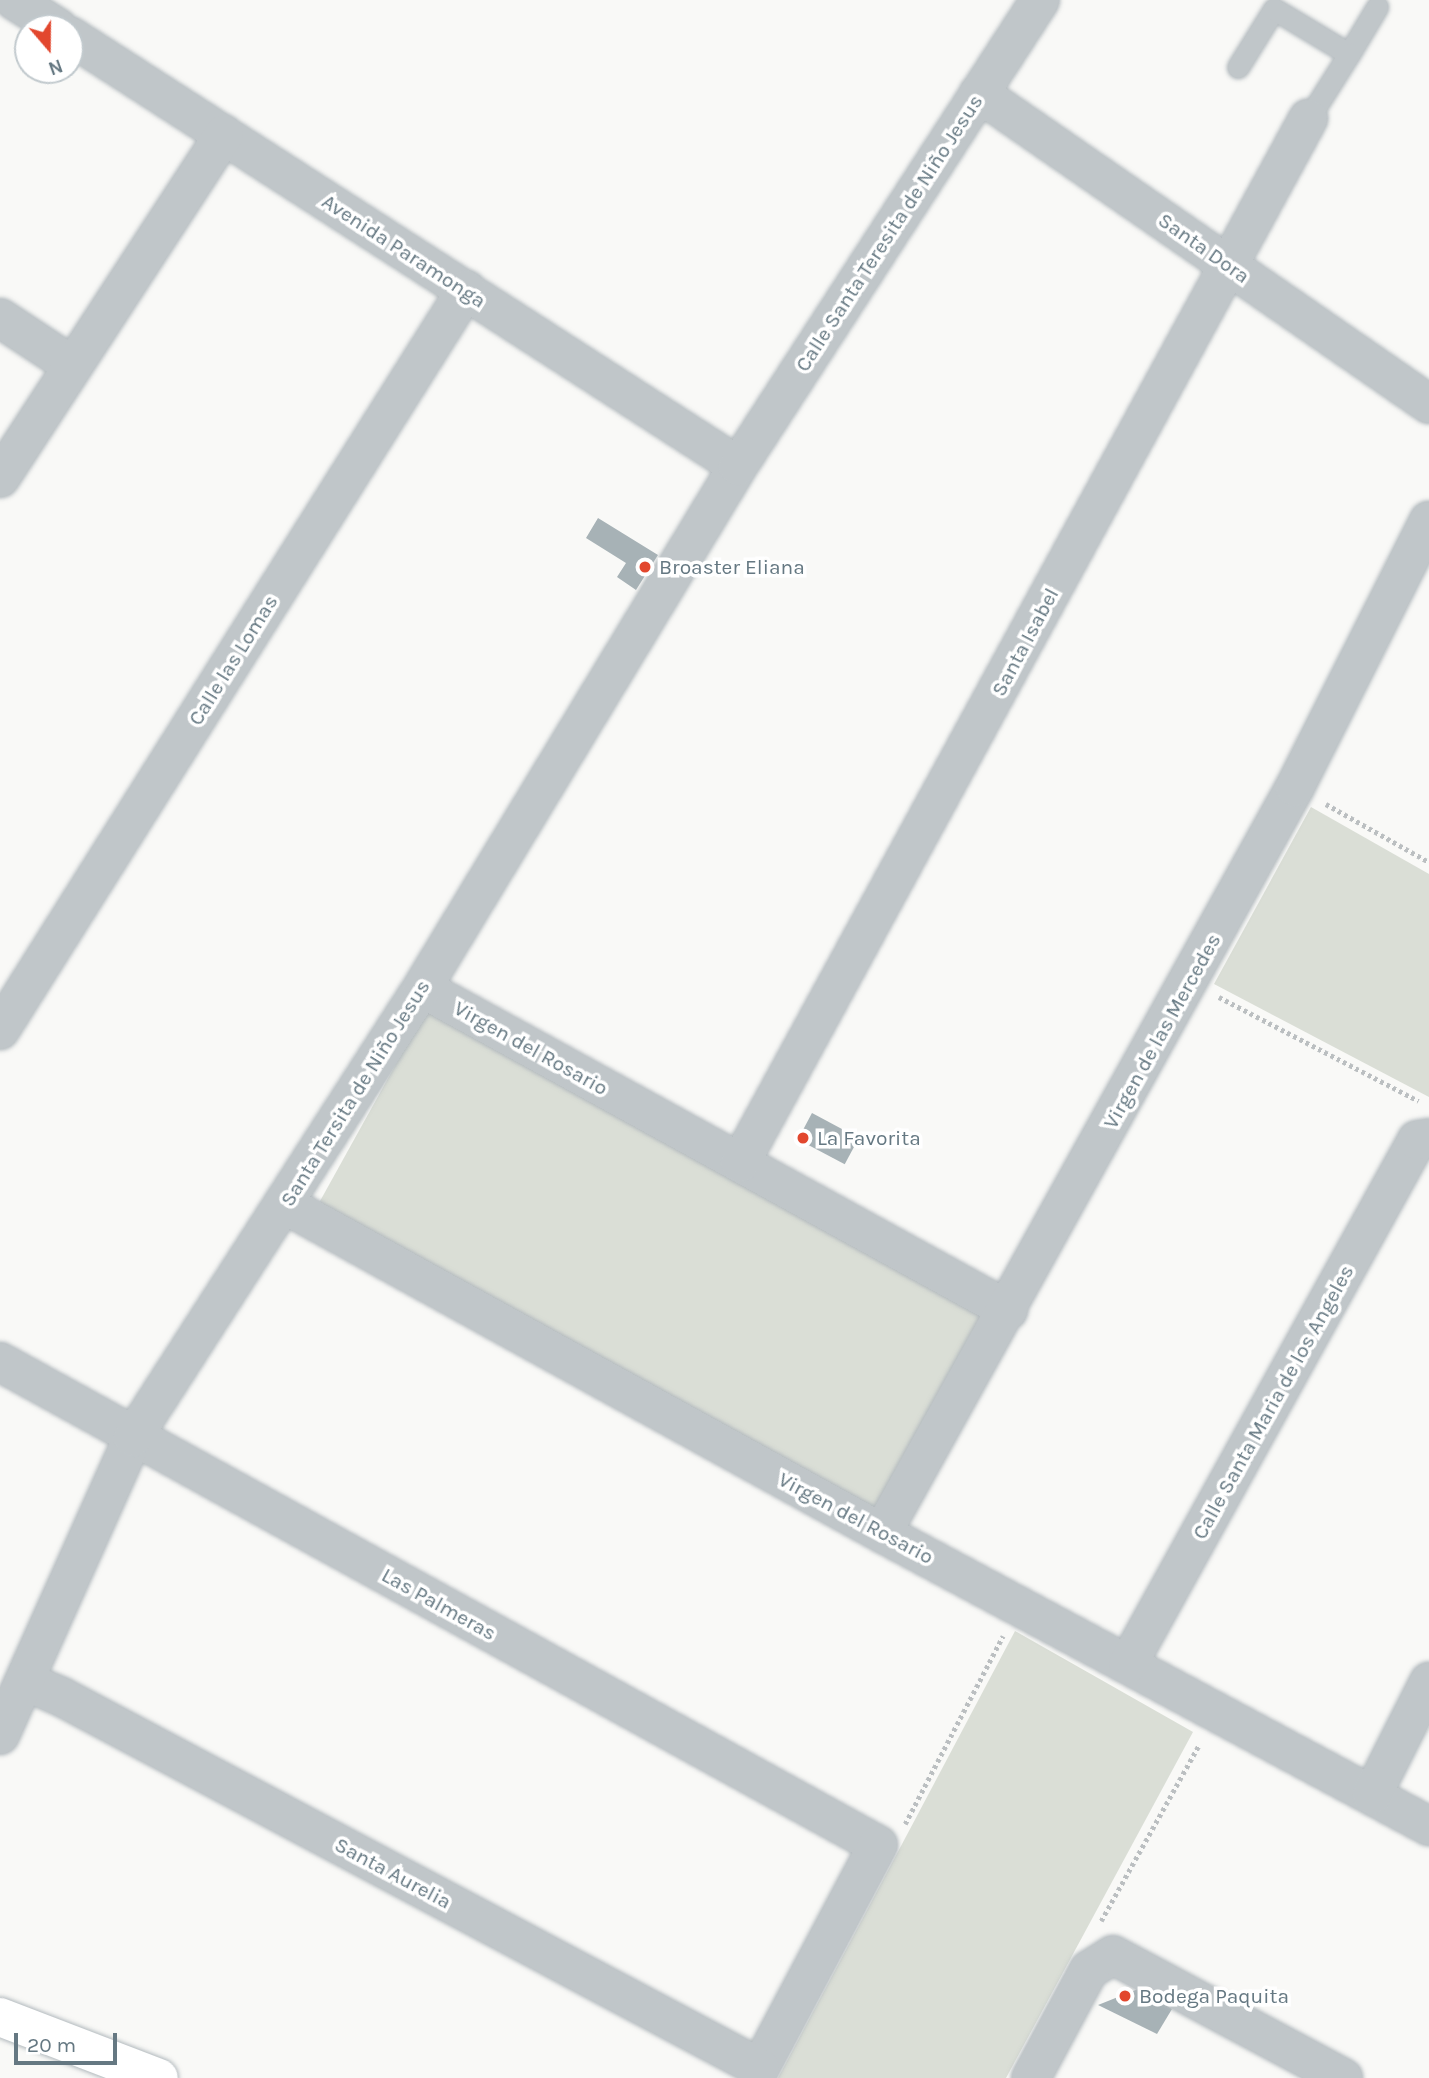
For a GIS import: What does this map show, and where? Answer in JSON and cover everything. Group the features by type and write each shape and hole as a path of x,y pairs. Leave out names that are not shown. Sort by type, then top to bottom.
{"main road":[{"path":"0,2017 159,2078"}],"street":[{"path":"14,0 36,14"},
{"name":"Calle Santa Teresita de Niño Jesus","path":"738,466 1040,0"},
{"name":"Avenida Paramonga","path":"84,45 738,466"},
{"name":"Santa Dora","path":"979,93 1429,404"},
{"name":"Santa Isabel","path":"740,1163 1308,119"},
{"path":"0,478 224,135"},
{"name":"Calle las Lomas","path":"0,1030 466,290"},
{"path":"0,318 73,366"},
{"name":"Santa Tersita de Niño Jesus","path":"0,1735 133,1437 286,1205 422,988 738,466"},
{"name":"Virgen de las Mercedes","path":"882,1533 1008,1310 1295,787 1429,521"},
{"name":"Virgen del Rosario","path":"422,988 1008,1310"},
{"name":"Calle Santa Maria de los Angeles","path":"1128,1664 1425,1128"},
{"name":"Virgen del Rosario","path":"286,1205 882,1533 1429,1826"},
{"name":"Las Palmeras","path":"0,1362 878,1845"},
{"name":"Santa Aurelia","path":"25,1681 62,1697 760,2068 878,1845"},
{"path":"1372,1795 1429,1682"},
{"path":"1031,2078 1088,1970 1113,1955 1343,2078"}],"lane":[{"path":"1238,67 1277,4 1349,54"},
{"path":"1308,119 1377,8"}],"path":[{"path":"1295,787 1429,862"},
{"path":"1190,981 1425,1128"},
{"path":"878,1845 900,1834 1019,1606"},
{"path":"1113,1955 1094,1933 1217,1712"}],"shaded area":[{"path":"1311,807 1429,874 1429,1097 1214,984"},
{"path":"427,1008 988,1319 878,1516 317,1206"},
{"path":"1015,1631 1193,1732 1006,2078 778,2078"}],"building":[{"path":"598,518 658,555 636,590 617,577 626,563 586,538"},
{"path":"812,1113 859,1138 845,1164 798,1139"},
{"path":"1138,1989 1172,2009 1157,2034 1098,2005"}],"place":[{"name":"Broaster Eliana","path":"645,567"},
{"name":"La Favorita","path":"803,1138"},
{"name":"Bodega Paquita","path":"1125,1996"}]}
